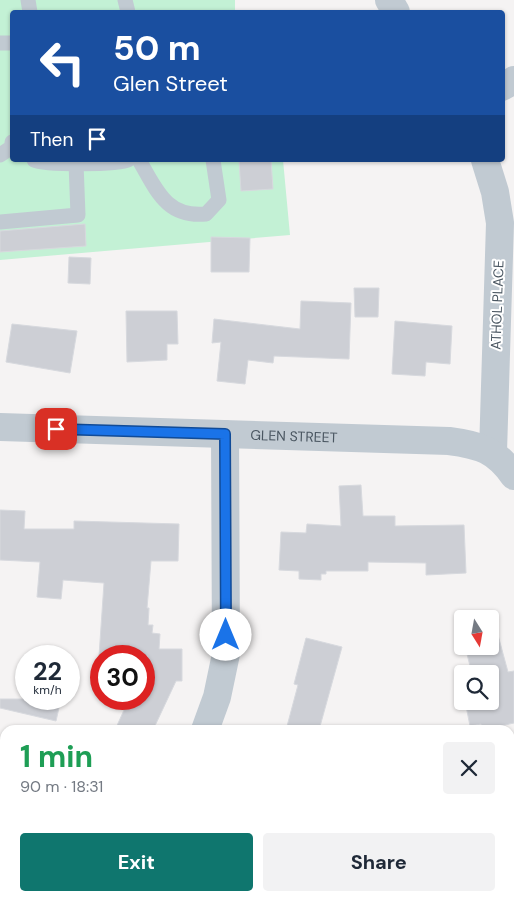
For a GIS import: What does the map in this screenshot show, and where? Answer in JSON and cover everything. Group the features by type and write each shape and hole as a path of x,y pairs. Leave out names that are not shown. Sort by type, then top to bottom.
{"street":[{"name":"ATHOL PLACE","path":"486,162 495,192 500,223 493,452"},
{"name":"GLEN STREET","path":"0,427 449,441 470,444 493,452 514,476"},
{"path":"207,725 217,697 226,654 225,434"}],"lane":[{"path":"37,162 93,162"},
{"path":"140,162 159,195 170,206 185,214 196,215 206,214 219,200 213,162"},
{"path":"0,222 78,215 76,163"}],"green space":[{"path":"0,0 235,0 235,10 10,10 10,162 283,162 290,235 0,260"}],"building":[{"path":"239,162 271,162 273,189 241,191"},
{"path":"85,224 86,246 0,252 0,231"},
{"path":"211,237 250,238 249,272 211,272"},
{"path":"69,257 91,258 90,284 68,283"},
{"path":"354,288 379,288 378,317 355,317"},
{"path":"301,301 351,303 349,359 274,356 273,363 248,360 245,384 217,381 221,342 212,343 214,319 300,329"},
{"path":"126,311 177,311 178,344 167,344 167,360 127,362"},
{"path":"395,321 452,326 450,364 426,362 425,376 392,374"},
{"path":"12,324 77,331 70,373 6,362"},
{"path":"361,485 363,516 395,516 395,526 464,525 466,573 426,575 426,563 368,562 368,571 326,571 326,574 321,574 321,580 299,579 299,571 279,570 281,532 306,533 307,524 341,526 339,486"},
{"path":"0,510 25,511 24,529 74,529 74,521 179,524 178,561 151,561 147,608 149,608 148,625 153,625 152,633 160,634 159,649 182,649 182,681 176,681 155,725 117,725 124,710 155,710 155,645 100,645 104,583 63,580 61,599 37,597 40,562 0,560"},
{"path":"306,638 342,647 320,725 287,725 298,685 294,684"},
{"path":"499,639 508,672 514,671 514,723 505,725 470,725 467,710 499,710 499,665 470,665 467,655 499,655"},
{"path":"0,699 15,699 15,710 58,710 56,721 0,708"}],"route":[{"path":"56,429 225,434 226,635"}]}
